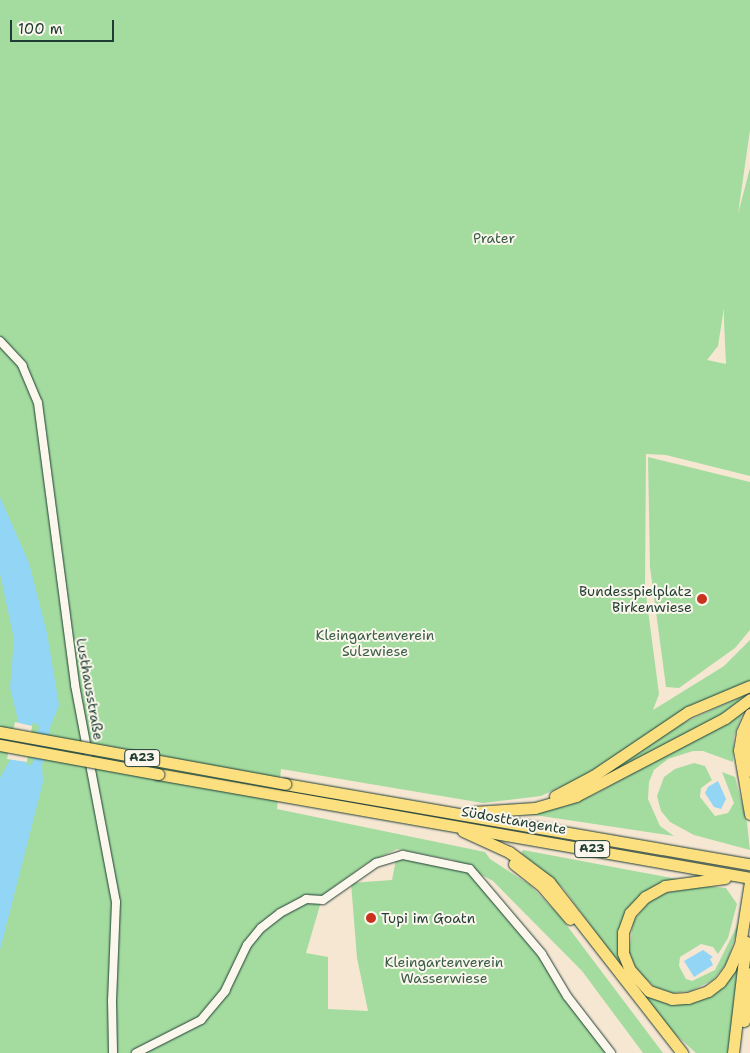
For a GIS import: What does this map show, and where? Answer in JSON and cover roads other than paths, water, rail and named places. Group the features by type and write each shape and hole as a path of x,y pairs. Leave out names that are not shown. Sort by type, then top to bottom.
{"highway":[{"path":"523,807 575,787 688,712 746,687"},
{"path":"457,814 549,804 586,791 725,718 750,699"},
{"path":"750,714 742,732 739,750 750,814"},
{"name":"Südosttangente","path":"0,732 745,864"},
{"path":"750,733 747,751 750,771"},
{"name":"Südosttangente","path":"0,745 746,879"},
{"path":"445,824 509,860 551,895 670,1053"},
{"path":"445,824 494,844 540,873 561,894 660,1028 682,1053"},
{"path":"746,879 740,945 730,968 720,982 702,994 681,999 664,997 644,988 627,965 622,945 625,925 634,907 651,892 673,883 746,879"},
{"path":"733,1053 750,911"},
{"path":"739,1053 750,973"}],"street":[{"name":"Lusthausstraße","path":"0,341 22,365 38,403 75,685 116,902 112,1000 113,1053"},
{"path":"136,1053 194,1026 213,1009 247,945 261,928 292,905 306,899 323,900 381,860 403,855 470,869 542,954 567,996 611,1053"}],"water":[{"path":"0,497 29,563 47,633 59,705 50,728 42,765 43,782 0,950 0,778 10,760 18,720 10,688 14,639 0,574","holes":["33,722 39,726 33,762 29,766 24,760"]},
{"path":"718,781 726,799 721,809 714,807 705,793 708,787"},
{"path":"703,950 713,957 710,959 713,965 694,977 684,961"}],"place":[{"name":"Bundesspielplatz Birkenwiese","path":"702,599"},
{"name":"Tupi im Goatn","path":"371,918"}],"park label":[{"name":"Prater","path":"494,238"},
{"name":"Kleingartenverein Sulzwiese","path":"375,644"},
{"name":"Kleingartenverein Wasserwiese","path":"444,970"}]}
